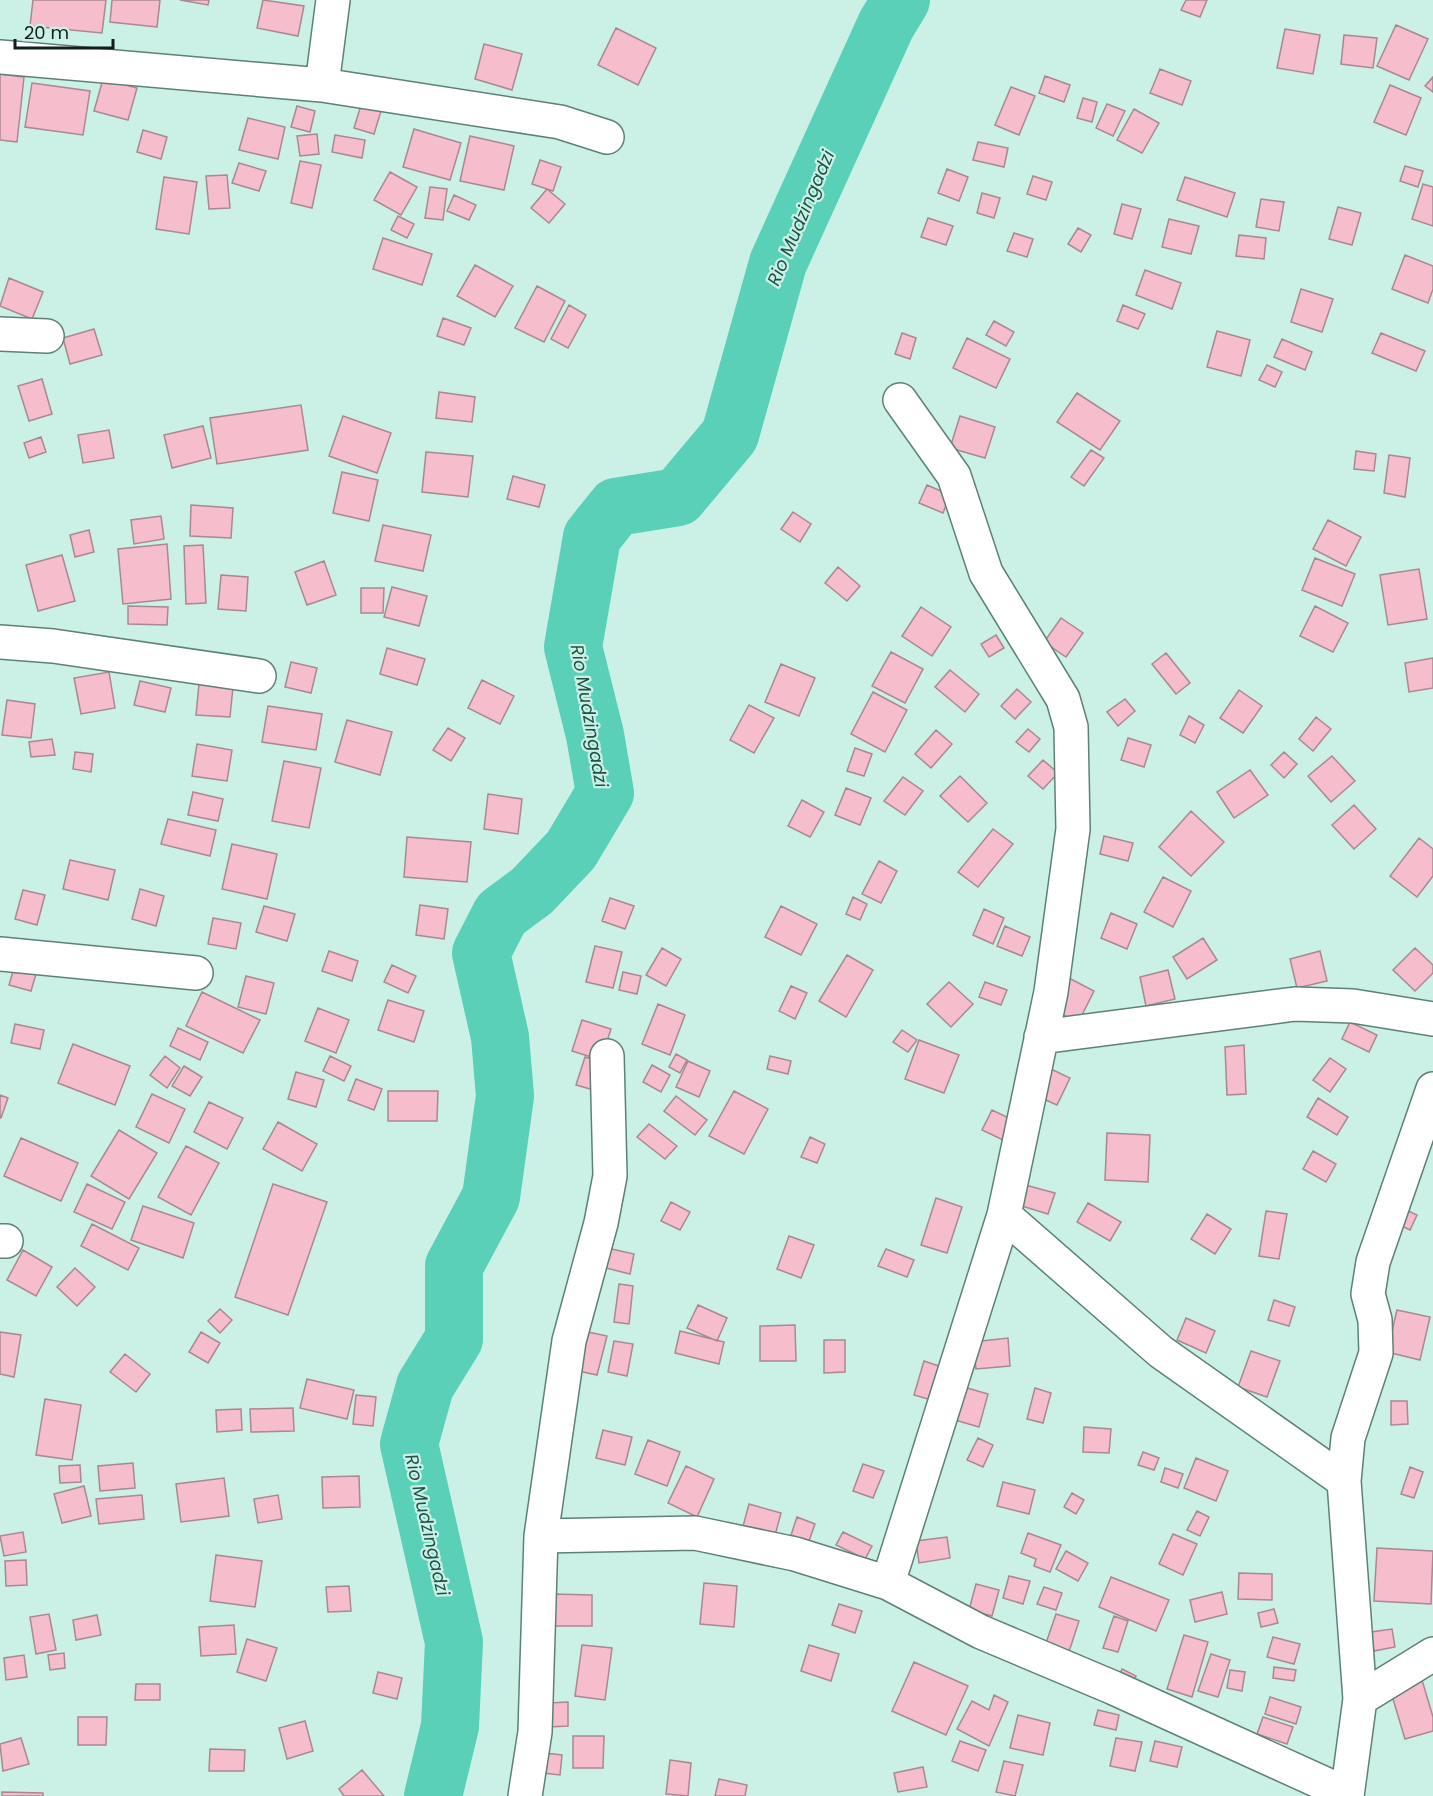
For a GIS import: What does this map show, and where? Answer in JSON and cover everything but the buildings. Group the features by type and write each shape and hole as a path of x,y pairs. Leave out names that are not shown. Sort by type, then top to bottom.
{"street":[{"path":"322,85 333,0"},
{"path":"0,57 322,85 560,122 608,137"},
{"path":"0,334 47,336"},
{"path":"888,1583 1004,1215 1051,992 1073,829 1071,727 1063,699 986,573 954,476 900,400"},
{"path":"0,642 53,646 259,676"},
{"path":"0,954 196,973"},
{"path":"1041,1037 1295,1004 1353,1006 1433,1019"},
{"path":"525,1796 535,1732 541,1536 569,1341 601,1223 610,1176 607,1056"},
{"path":"541,1536 695,1533 795,1554 888,1583 981,1632 1114,1688 1347,1795 1360,1699 1344,1481 1348,1438 1376,1353 1375,1320 1368,1294 1373,1262 1433,1089"},
{"path":"1004,1215 1161,1352 1344,1481"},
{"path":"1360,1699 1433,1654"}],"waterway":[{"name":"Rio Mudzingadzi","path":"433,1796 450,1726 454,1642 409,1444 425,1386 454,1339 454,1266 491,1197 505,1096 500,1037 481,953 501,914 532,891 571,850 605,793 595,735 573,647 592,537 616,507 678,497 730,435 778,263 886,25 901,0"}]}
